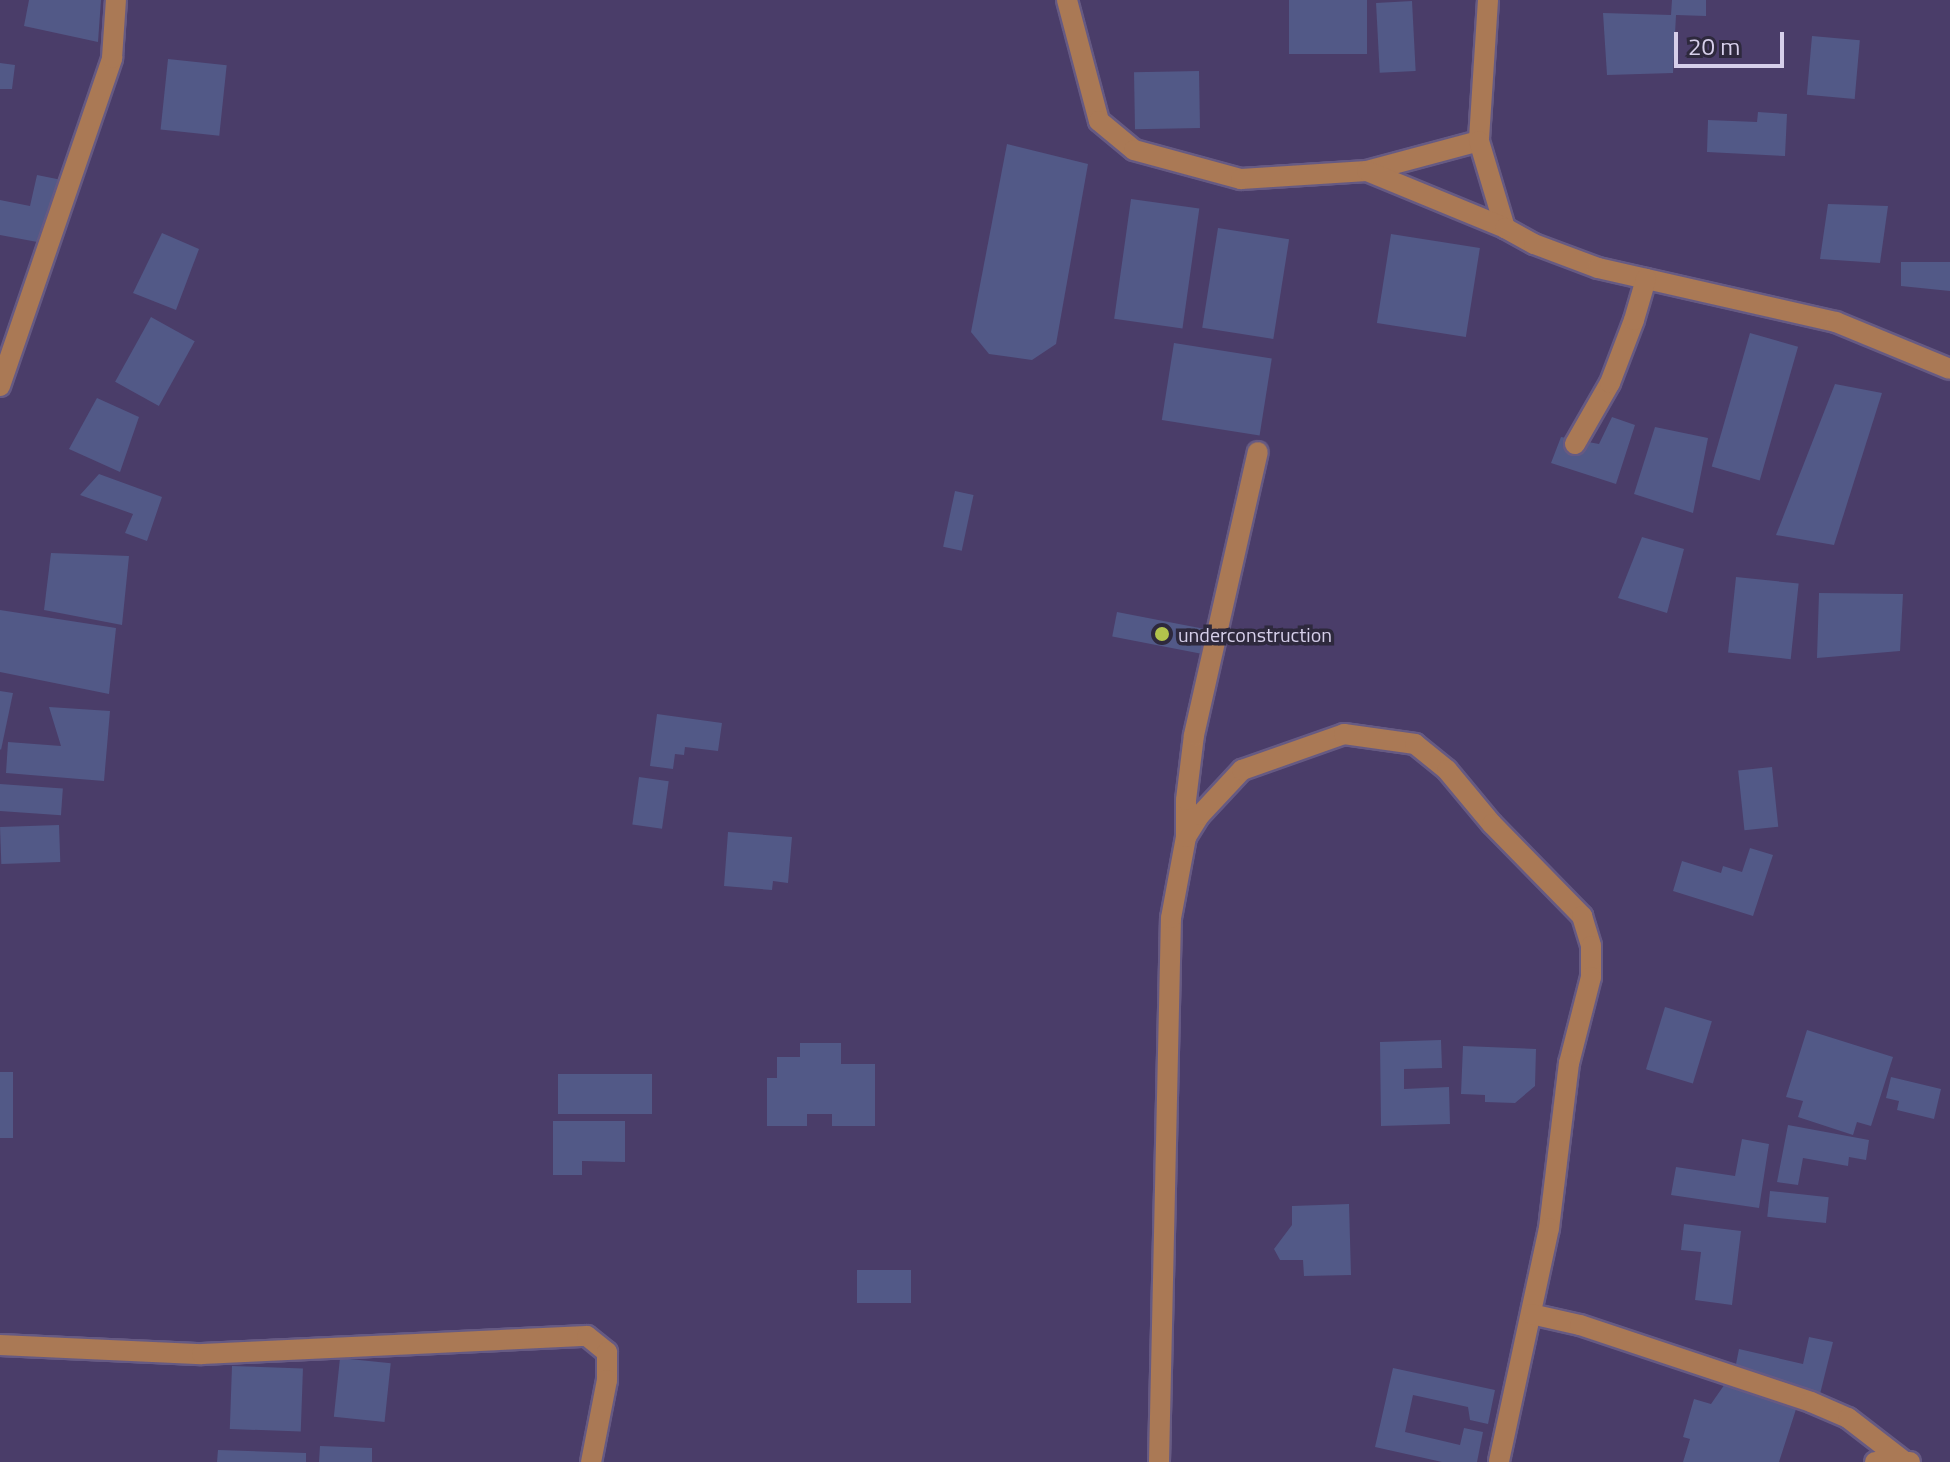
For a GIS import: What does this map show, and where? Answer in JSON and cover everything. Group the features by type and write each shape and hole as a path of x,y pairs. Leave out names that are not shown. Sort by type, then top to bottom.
{"street":[{"path":"0,386 112,58 116,0"},
{"path":"1067,0 1099,121 1134,150 1241,179 1367,171 1479,141"},
{"path":"1488,0 1479,141 1505,228"},
{"path":"1367,171 1505,228 1534,244 1598,268 1836,322 1950,369"},
{"path":"1575,444 1610,383 1646,279"},
{"path":"1159,1462 1171,918 1186,837 1186,800 1194,735 1258,452"},
{"path":"1186,837 1200,815 1242,770 1344,734 1415,744 1447,770 1492,824 1582,916 1591,946 1591,977 1569,1063 1549,1228 1499,1462"},
{"path":"1531,1314 1580,1325 1811,1402 1848,1418 1908,1462"},
{"path":"0,1345 202,1354 587,1336 607,1352 607,1380 591,1462"},
{"path":"1875,1462 1908,1462"}],"building":[{"path":"29,0 101,0 98,42 24,26"},
{"path":"1289,0 1367,0 1367,54 1289,54"},
{"path":"1672,0 1706,0 1706,16 1676,15 1673,73 1607,75 1603,13 1671,15"},
{"path":"1412,1 1416,71 1380,73 1376,3"},
{"path":"1812,36 1860,40 1855,99 1807,95"},
{"path":"168,59 227,65 219,136 161,130"},
{"path":"0,63 15,65 12,89 0,89"},
{"path":"1199,71 1200,128 1135,129 1134,72"},
{"path":"1758,112 1787,114 1785,156 1707,152 1708,120 1757,122"},
{"path":"1007,144 1088,164 1056,344 1032,360 989,354 971,332"},
{"path":"37,175 62,180 48,244 0,235 0,200 30,206"},
{"path":"1131,199 1199,209 1182,328 1114,319"},
{"path":"1828,204 1888,206 1880,263 1820,259"},
{"path":"1218,228 1289,239 1273,339 1202,328"},
{"path":"162,233 199,249 176,310 133,293"},
{"path":"1391,234 1480,248 1466,337 1377,323"},
{"path":"1901,262 1950,262 1950,291 1901,286"},
{"path":"151,317 195,341 159,406 115,382"},
{"path":"1750,333 1798,347 1760,480 1712,467"},
{"path":"1174,343 1272,358 1260,436 1162,420"},
{"path":"1835,384 1882,393 1834,545 1776,535"},
{"path":"97,398 139,417 120,472 69,449"},
{"path":"1612,417 1635,425 1616,484 1551,463 1561,437 1599,444"},
{"path":"1655,427 1708,438 1693,513 1634,494"},
{"path":"99,474 162,497 147,541 125,533 133,514 80,495"},
{"path":"955,491 974,495 962,551 943,547"},
{"path":"1642,537 1684,549 1667,613 1618,598"},
{"path":"51,553 129,556 122,625 44,610"},
{"path":"1736,577 1799,584 1791,659 1728,653"},
{"path":"1819,593 1903,594 1900,651 1817,658"},
{"path":"0,610 116,628 109,694 0,672"},
{"name":"underconstruction","path":"1117,612 1211,630 1206,655 1112,637"},
{"path":"0,691 13,693 1,750 0,749"},
{"path":"49,707 110,711 104,781 6,773 8,742 61,746"},
{"path":"657,714 722,723 718,751 685,747 684,755 675,754 673,769 650,766"},
{"path":"1772,767 1778,827 1744,830 1738,771"},
{"path":"639,777 669,781 662,829 632,825"},
{"path":"0,784 63,788 61,815 0,811"},
{"path":"59,825 60,862 1,864 0,827"},
{"path":"728,832 792,837 788,883 773,881 772,890 724,886"},
{"path":"1750,848 1773,855 1753,916 1673,891 1682,861 1721,873 1723,866 1742,872"},
{"path":"1665,1007 1712,1021 1693,1083 1646,1069"},
{"path":"1807,1030 1893,1057 1871,1126 1857,1122 1853,1135 1798,1117 1803,1101 1786,1097"},
{"path":"1441,1040 1442,1068 1404,1069 1404,1089 1449,1087 1450,1124 1381,1126 1380,1042"},
{"path":"800,1043 841,1043 841,1064 875,1064 875,1126 832,1126 832,1114 807,1114 807,1126 767,1126 767,1078 777,1078 777,1057 800,1057"},
{"path":"1463,1046 1536,1049 1535,1086 1515,1103 1485,1102 1485,1095 1461,1094"},
{"path":"0,1072 13,1072 13,1138 0,1138"},
{"path":"558,1074 652,1074 652,1114 558,1114"},
{"path":"1891,1077 1941,1089 1934,1119 1897,1110 1899,1101 1886,1098"},
{"path":"553,1121 625,1121 625,1162 582,1161 582,1175 553,1175"},
{"path":"1788,1125 1869,1140 1866,1160 1849,1157 1848,1166 1803,1158 1798,1185 1777,1182"},
{"path":"1742,1139 1769,1144 1759,1208 1671,1195 1676,1167 1735,1176"},
{"path":"1770,1191 1829,1197 1826,1223 1767,1217"},
{"path":"1349,1204 1351,1275 1304,1276 1303,1260 1280,1260 1274,1249 1292,1225 1292,1206"},
{"path":"1684,1224 1741,1231 1732,1305 1695,1300 1701,1252 1681,1250"},
{"path":"857,1270 911,1270 911,1303 857,1303"},
{"path":"1809,1337 1833,1342 1820,1394 1734,1374 1739,1349 1803,1364"},
{"path":"340,1358 391,1363 385,1422 334,1417"},
{"path":"232,1366 303,1368 301,1431 230,1429"},
{"path":"1393,1368 1495,1390 1488,1424 1470,1420 1468,1407 1413,1395 1405,1432 1460,1445 1464,1428 1483,1432 1477,1462 1442,1462 1375,1447"},
{"path":"1727,1381 1798,1403 1779,1462 1683,1462 1690,1439 1683,1437 1694,1399 1711,1404"},
{"path":"320,1446 372,1448 372,1462 319,1462"},
{"path":"218,1450 306,1453 306,1462 217,1462"}],"place":[{"name":"underconstruction","path":"1162,634"}]}
